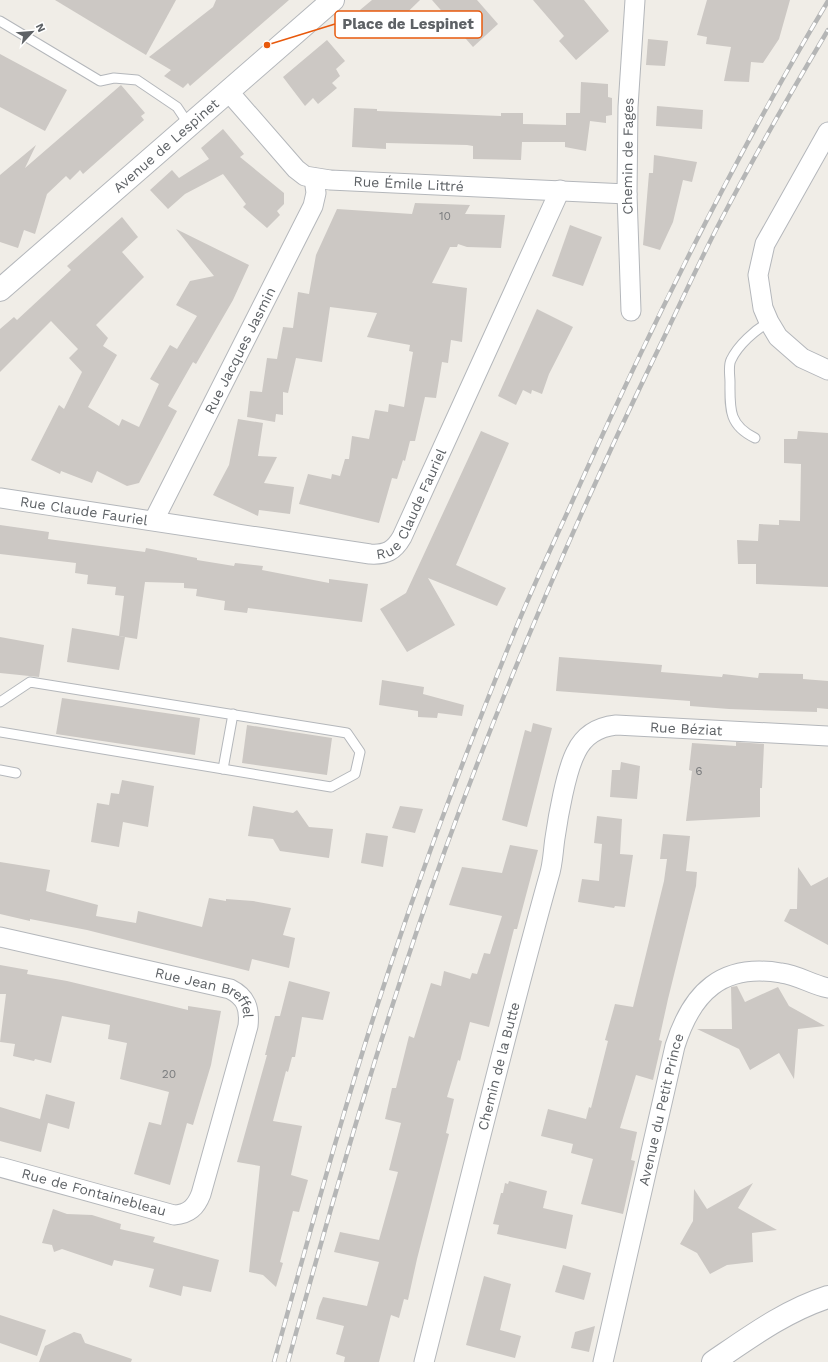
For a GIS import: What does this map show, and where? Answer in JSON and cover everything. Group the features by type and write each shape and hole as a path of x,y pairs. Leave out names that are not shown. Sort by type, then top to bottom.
{"street":[{"name":"Avenue de Lespinet","path":"0,290 333,0"},
{"name":"Chemin de Fages","path":"631,312 628,194 628,107 635,0"},
{"name":"Rue Émile Littré","path":"228,91 296,169 305,176 314,178 628,194"},
{"path":"828,132 765,244 758,275 764,308 769,322 778,337 802,358 828,370"},
{"name":"Rue Jacques Jasmin","path":"154,520 313,206 316,193 314,178"},
{"name":"Rue Claude Fauriel","path":"0,498 154,520 370,554 390,552 402,537 560,190"},
{"name":"Rue Béziat","path":"569,771 576,753 584,740 593,732 603,727 616,725 828,736"},
{"name":"Chemin de la Butte","path":"424,1362 520,978 551,870 555,837 569,771"},
{"name":"Rue Jean Breffel","path":"0,937 230,989 240,994 247,1003 249,1015 248,1026 201,1194"},
{"name":"Avenue du Petit Prince","path":"603,1362 675,1046 682,1024 693,1005 704,991 722,980 742,973 761,970 783,973 828,988"},
{"name":"Rue de Fontainebleau","path":"0,1166 174,1215 183,1214 192,1210 198,1203 201,1194"},
{"path":"713,1362 766,1326 795,1309 828,1297"}],"lane":[{"path":"0,21 100,81 114,78 137,80 177,107 189,125"},
{"path":"755,438 743,432 733,420 730,401 730,361 753,332 769,322"},
{"path":"0,702 30,682 347,733 360,752 355,774 331,787 0,732"},
{"path":"223,769 233,714"},
{"path":"0,770 16,773"}],"building":[{"path":"55,0 176,0 146,55"},
{"path":"216,0 289,0 190,86 188,83 183,88 164,76 171,70 149,57 213,7"},
{"path":"372,0 420,0 386,33 379,33 360,10"},
{"path":"432,0 477,0 498,24 473,47"},
{"path":"533,0 584,0 609,31 576,60 559,41 564,36"},
{"path":"707,0 790,0 779,39 763,63 751,62 749,82 724,81 731,47 706,44 707,37 697,35"},
{"path":"648,39 668,41 665,66 646,65"},
{"path":"327,40 345,61 336,69 340,76 332,83 337,88 318,104 313,98 305,106 283,77"},
{"path":"0,54 67,90 45,131 0,107"},
{"path":"581,82 608,84 608,97 612,98 612,115 606,116 606,123 590,121 586,151 565,147 565,142 522,142 521,160 473,159 473,146 467,145 386,143 386,149 352,147 354,108 377,109 377,111 501,116 501,113 523,113 523,124 566,125 566,113 580,113"},
{"path":"121,85 145,113 141,116 144,120 83,174 80,170 70,180 66,176 47,194 35,234 24,230 18,248 0,242 0,175 36,145 25,168"},
{"path":"657,106 703,110 702,129 656,126"},
{"path":"223,129 244,154 240,157 284,193 284,204 277,211 280,215 267,228 243,207 246,204 223,174 185,194 168,209 150,190 172,170 179,178 209,159 201,148"},
{"path":"654,155 697,162 692,182 683,180 673,222 660,250 643,245 649,173 653,173"},
{"path":"415,203 470,205 465,214 505,215 501,248 467,247 458,244 457,247 450,247 432,283 467,288 462,342 451,340 448,363 442,362 436,398 425,397 415,441 410,441 405,461 403,460 397,479 392,478 379,523 299,504 308,474 331,479 332,474 340,476 345,459 349,459 352,436 369,439 375,410 388,412 389,404 404,407 413,352 409,351 410,345 367,337 377,313 330,307 322,362 296,358 288,393 283,392 283,415 276,414 275,422 247,417 250,391 262,392 267,358 277,359 283,327 293,328 298,292 309,294 316,255 337,209 412,214"},
{"path":"122,217 138,237 122,252 144,277 96,325 108,338 103,346 117,355 88,407 119,426 122,419 139,427 159,384 150,379 170,345 177,349 197,316 176,305 190,281 214,276 176,229 249,265 233,300 196,364 193,362 168,406 177,411 139,483 127,486 97,471 92,483 61,471 60,474 31,460 59,405 64,409 82,372 69,358 78,349 51,321 0,372 0,329 14,317 17,320 71,270 67,266"},
{"path":"570,225 602,237 583,286 552,276"},
{"path":"537,309 573,327 549,374 542,394 532,390 531,394 523,390 516,405 498,396"},
{"path":"238,419 263,423 258,456 277,457 264,483 294,487 290,514 259,510 258,516 213,495 229,465"},
{"path":"481,431 509,443 456,565 506,588 497,606 428,578 455,625 407,652 380,609 406,593"},
{"path":"798,431 828,433 828,587 756,584 756,564 738,564 737,540 758,541 759,524 779,525 779,520 800,521 801,464 784,463 784,439 797,439"},
{"path":"0,525 49,532 48,539 145,552 146,548 197,558 197,560 234,566 235,563 263,566 262,570 329,583 329,579 368,584 362,622 248,608 247,613 224,610 225,601 196,596 197,589 184,588 184,583 145,582 137,639 119,636 124,596 115,595 116,587 87,584 88,575 75,573 76,563 0,554"},
{"path":"72,628 125,637 119,670 67,662"},
{"path":"0,637 44,645 39,677 0,673"},
{"path":"559,657 662,665 661,672 722,677 723,674 758,678 759,673 803,674 803,679 828,681 828,709 817,708 817,712 729,709 690,706 690,701 556,691"},
{"path":"382,680 424,687 423,694 464,705 462,716 438,713 437,718 418,717 418,711 379,705"},
{"path":"62,698 200,718 195,755 56,734"},
{"path":"533,723 552,728 527,827 502,820 525,730 531,732"},
{"path":"247,725 332,738 327,775 242,763"},
{"path":"736,742 764,744 762,788 760,788 760,817 686,821 692,771 689,770 692,743 736,746"},
{"path":"621,762 640,766 637,799 610,797 612,770 620,770"},
{"path":"122,780 154,786 148,827 123,822 119,847 91,842 97,803 109,805 111,793 119,794"},
{"path":"253,806 293,813 297,810 309,827 333,829 329,858 280,851 273,839 248,836"},
{"path":"400,806 423,809 415,833 392,828"},
{"path":"597,816 622,819 620,854 633,855 625,907 615,906 614,908 578,902 582,879 599,881 602,844 594,843"},
{"path":"366,833 388,836 383,867 361,863"},
{"path":"663,834 690,836 686,871 697,872 696,886 668,999 659,1040 662,1041 653,1080 636,1075 620,1128 637,1132 631,1160 635,1161 623,1214 581,1204 593,1159 571,1153 573,1144 541,1136 548,1109 586,1119 589,1107 591,1108 608,1041 605,1040 615,1004 633,1007 664,881 667,859 660,859"},
{"path":"510,845 538,850 517,929 514,929 489,1027 470,1022 460,1061 458,1060 447,1097 454,1099 446,1133 449,1134 408,1300 404,1299 399,1318 391,1315 379,1362 344,1362 345,1357 336,1354 344,1326 316,1319 319,1307 323,1297 367,1306 379,1262 334,1252 340,1232 379,1240 398,1172 389,1170 401,1123 385,1119 392,1088 396,1088 409,1036 414,1038 431,983 441,986 444,971 470,979 472,973 477,974 484,953 490,954 502,916 449,905 462,867 502,873"},
{"path":"0,862 50,870 46,891 98,905 96,916 136,923 138,911 202,927 209,898 226,901 226,899 253,901 291,908 283,935 295,938 289,968 252,959 249,971 87,930 30,919 30,921 0,914"},
{"path":"798,867 811,886 828,877 828,945 784,921 790,909 797,909"},
{"path":"0,965 28,970 27,974 67,981 188,1010 188,1006 221,1011 211,1065 193,1125 187,1123 170,1185 134,1174 149,1122 161,1125 169,1092 120,1079 127,1043 108,1039 110,1025 62,1016 51,1063 13,1056 15,1044 0,1042 6,994 0,994"},
{"path":"289,981 330,992 323,1020 302,1017 295,1057 292,1057 288,1072 286,1071 273,1121 302,1126 291,1175 308,1180 299,1212 293,1211 280,1262 283,1263 276,1287 263,1275 249,1272 260,1166 237,1162 267,1055 265,1055 275,1016 280,1016"},
{"path":"737,986 745,1002 778,987 789,1006 825,1026 798,1029 794,1079 779,1053 750,1070 739,1049 697,1029 732,1029 731,987"},
{"path":"46,1094 75,1102 69,1129 48,1123 41,1152 0,1141 0,1107 40,1119"},
{"path":"509,1181 547,1191 543,1208 573,1215 566,1249 497,1234 499,1225 493,1224 501,1193 503,1193 505,1183 508,1184"},
{"path":"753,1183 738,1208 777,1230 752,1233 753,1262 727,1265 710,1274 697,1253 680,1244 693,1221 694,1189 707,1209"},
{"path":"53,1209 67,1214 92,1215 121,1224 120,1229 155,1237 153,1242 219,1260 211,1292 183,1286 181,1296 149,1287 154,1269 114,1260 112,1266 62,1249 54,1252 52,1245 42,1243"},
{"path":"563,1265 591,1273 584,1300 555,1292"},
{"path":"484,1276 511,1284 500,1330 521,1336 515,1358 466,1345"},
{"path":"0,1315 46,1330 37,1356 0,1343"},
{"path":"595,1326 589,1352 571,1348 575,1332"},
{"path":"74,1332 81,1334 85,1343 132,1359 131,1362 39,1362 45,1346"}],"railway":[{"path":"274,1362 340,1126 384,985 445,810 520,618 609,421 697,238 761,118 828,1"},
{"path":"288,1362 362,1104 402,976 468,787 518,662 598,477 704,253 760,148 828,30"}],"place":[{"name":"Place de Lespinet","path":"267,45"}]}
